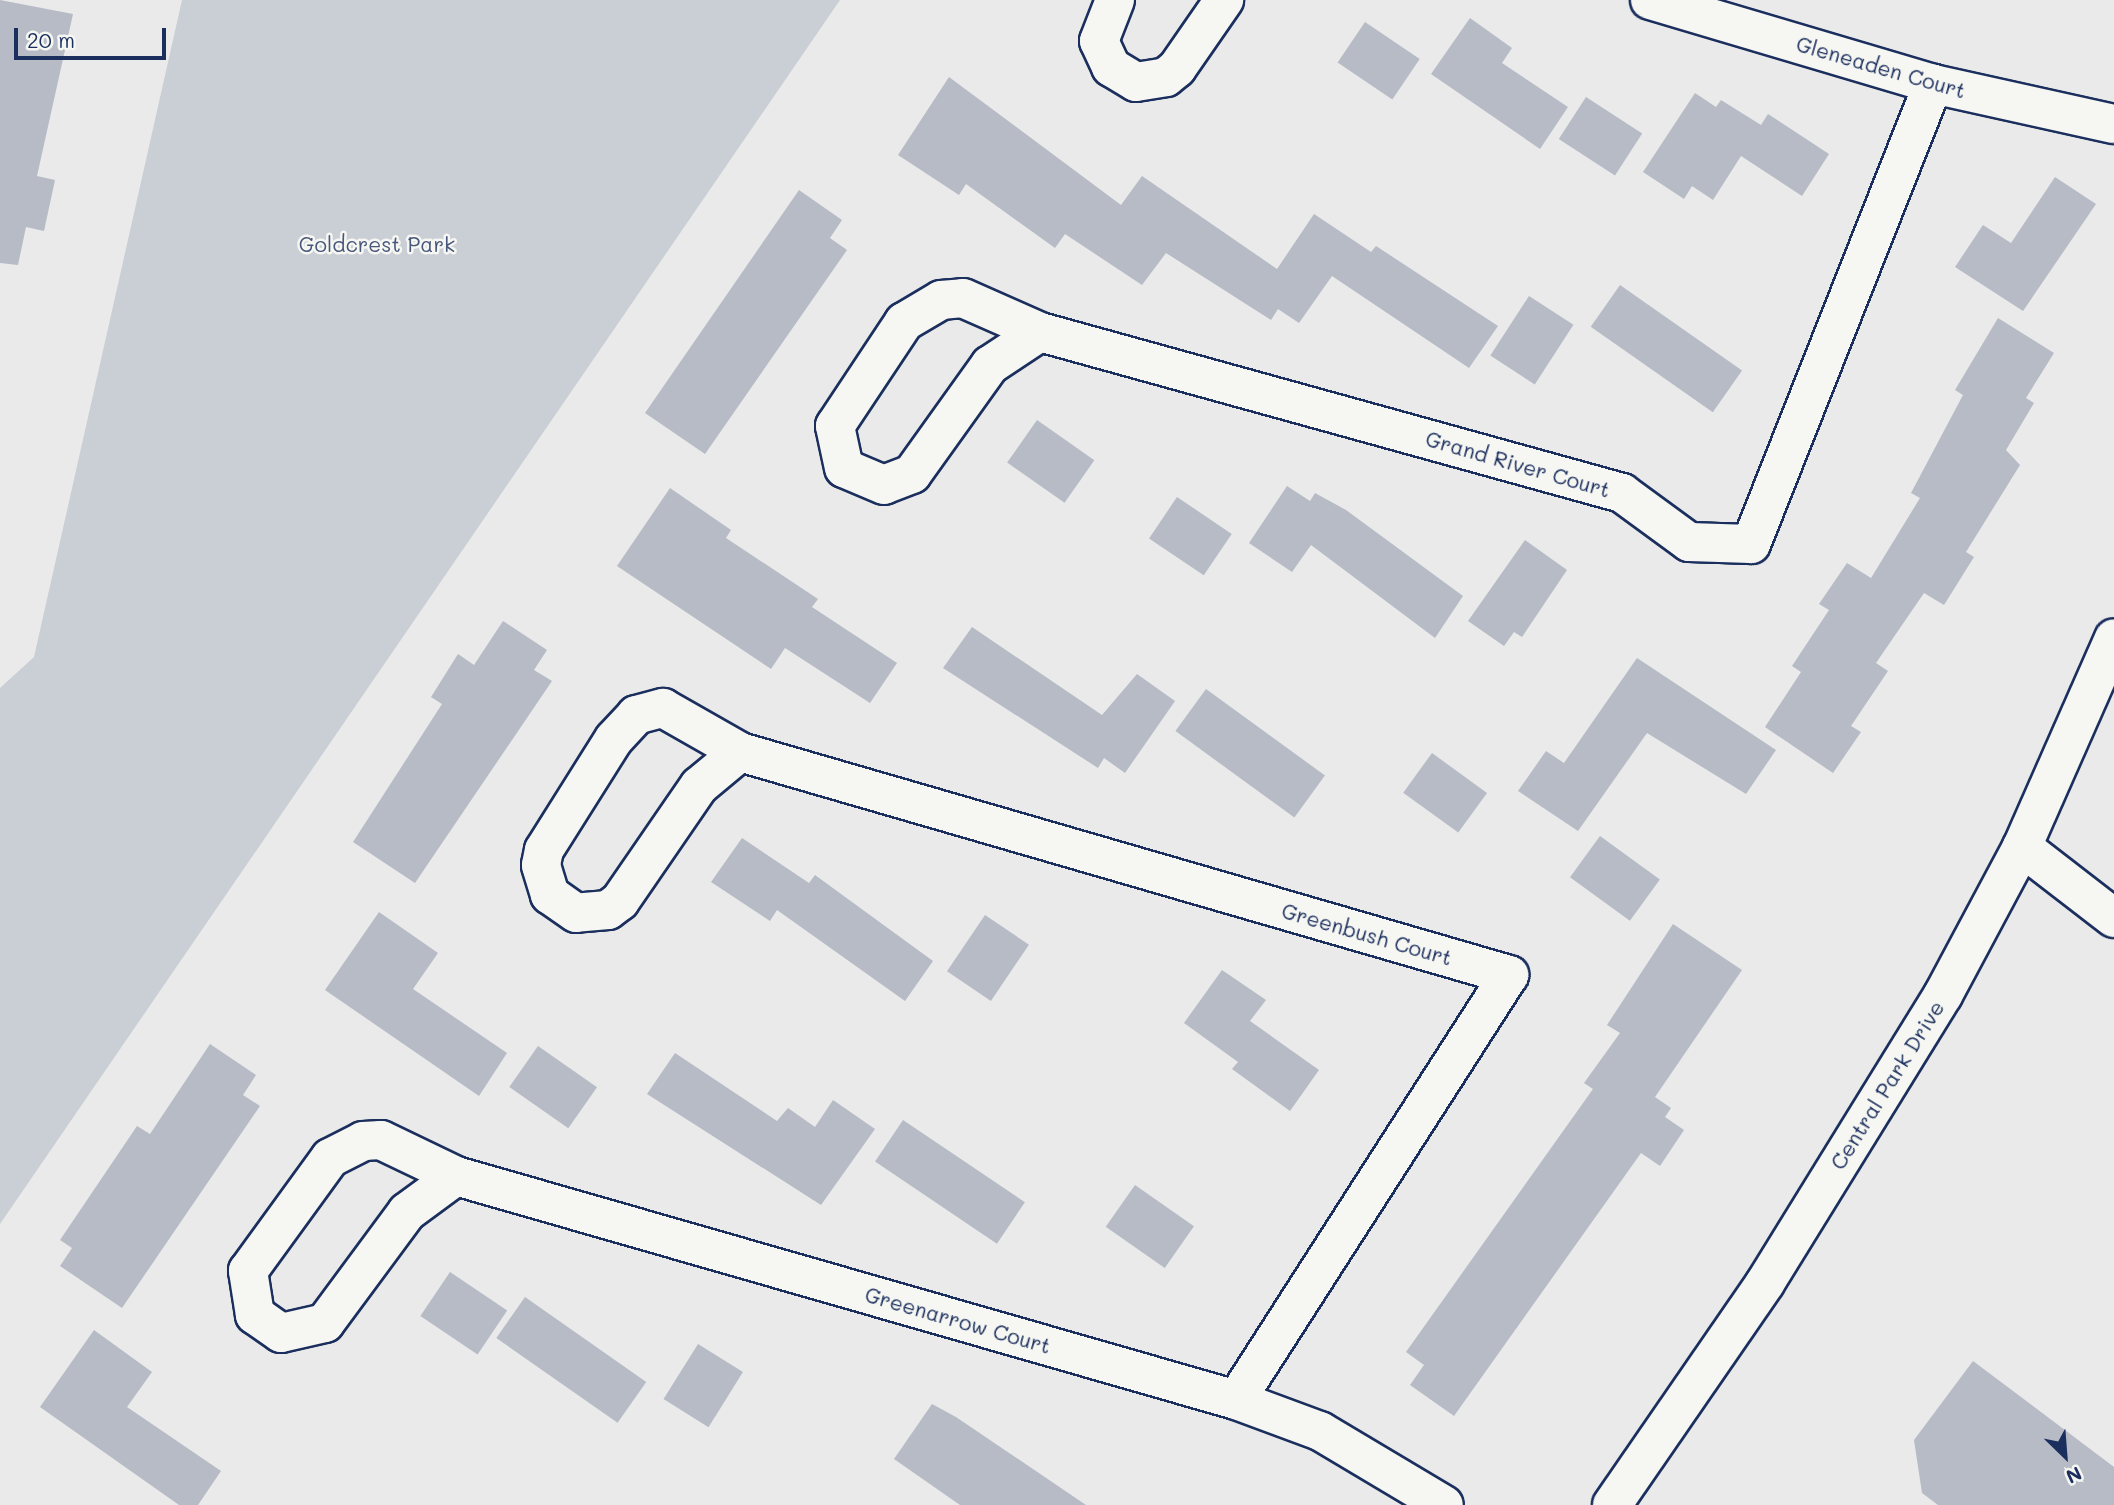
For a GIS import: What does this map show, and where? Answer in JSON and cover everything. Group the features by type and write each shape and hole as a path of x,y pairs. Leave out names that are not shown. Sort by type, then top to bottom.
{"street":[{"path":"1115,0 1099,41 1111,67 1136,82 1166,77 1177,68 1224,0"},
{"name":"Gleneaden Court","path":"1650,0 1933,84 2114,124"},
{"name":"Grand River Court","path":"1040,332 990,365 912,474 884,485 844,468 834,441 841,412 904,322 920,309 963,298 1040,332 1622,493 1689,542 1751,544 1933,84"},
{"name":"Central Park Drive","path":"1612,1505 1772,1272 1943,995 2022,847 2114,638"},
{"name":"Greenbush Court","path":"740,752 699,786 621,901 608,910 576,913 550,895 541,865 544,850 636,715 663,708 677,712 740,752 1509,975 1236,1400"},
{"path":"2022,847 2114,918"},
{"name":"Greenarrow Court","path":"456,1176 407,1212 325,1323 281,1333 255,1315 248,1271 345,1147 381,1140 456,1176 1236,1400 1320,1431 1444,1505"}],"green space":[{"name":"Goldcrest Park","path":"182,0 840,0 0,1224 0,688 34,657"}],"building":[{"path":"0,0 73,14 37,176 55,180 44,231 26,227 18,265 0,263"},
{"path":"1470,18 1512,48 1502,63 1568,107 1540,149 1431,74"},
{"path":"1365,22 1420,59 1392,100 1338,63"},
{"path":"949,77 1121,205 1142,176 1277,269 1314,214 1371,252 1376,246 1498,326 1469,368 1332,276 1299,323 1278,309 1271,320 1166,253 1142,285 1065,234 1055,248 966,184 959,195 898,155"},
{"path":"1695,93 1716,107 1721,100 1761,125 1768,114 1829,154 1802,196 1741,156 1713,200 1692,186 1684,199 1643,172"},
{"path":"1586,97 1642,133 1615,175 1559,139"},
{"path":"2055,177 2096,204 2023,311 1955,267 1983,225 2011,243"},
{"path":"799,190 842,220 830,238 847,250 705,454 645,413"},
{"path":"1620,285 1742,370 1713,412 1591,327"},
{"path":"1529,296 1573,325 1535,384 1490,356"},
{"path":"1998,318 2054,353 2026,398 2034,403 2006,450 2020,465 1966,552 1974,557 1944,605 1924,593 1876,663 1888,671 1851,726 1861,732 1833,773 1765,727 1801,672 1792,666 1829,610 1819,604 1847,563 1871,578 1920,498 1911,493 1963,395 1955,390"},
{"path":"1037,420 1094,460 1065,503 1007,463"},
{"path":"1287,486 1310,501 1315,493 1346,510 1463,596 1435,638 1311,545 1292,572 1249,543"},
{"path":"670,488 731,530 726,538 818,599 812,607 897,663 870,703 785,648 771,669 617,566"},
{"path":"1177,497 1232,534 1204,575 1149,538"},
{"path":"1525,540 1567,570 1522,637 1514,632 1504,646 1468,621"},
{"path":"503,621 547,650 534,670 552,681 415,883 353,842 442,704 431,697 458,654 474,665"},
{"path":"972,627 1102,715 1137,674 1175,701 1125,773 1104,758 1098,768 943,668"},
{"path":"1637,658 1776,750 1746,794 1647,733 1578,831 1518,791 1546,751 1564,763"},
{"path":"1206,689 1325,775 1294,817 1175,731"},
{"path":"1432,753 1487,793 1458,833 1403,793"},
{"path":"1600,836 1660,879 1630,921 1570,877"},
{"path":"742,838 809,883 815,875 933,961 905,1001 777,910 770,921 711,882"},
{"path":"379,912 438,953 413,989 507,1053 479,1096 325,990"},
{"path":"985,915 1029,945 991,1001 947,971"},
{"path":"1673,924 1742,970 1655,1097 1671,1108 1665,1117 1684,1130 1660,1166 1641,1153 1454,1416 1410,1385 1424,1365 1406,1352 1593,1089 1584,1083 1620,1033 1607,1025"},
{"path":"1222,970 1266,1000 1250,1021 1319,1070 1290,1111 1232,1069 1238,1062 1184,1023"},
{"path":"210,1044 256,1075 243,1095 260,1106 122,1308 60,1266 72,1248 60,1240 137,1126 150,1134"},
{"path":"538,1046 597,1087 568,1128 509,1087"},
{"path":"675,1053 777,1121 788,1108 815,1127 833,1100 875,1129 821,1205 647,1094"},
{"path":"903,1120 1025,1202 997,1244 875,1161"},
{"path":"1135,1185 1194,1226 1165,1268 1106,1227"},
{"path":"450,1272 507,1311 478,1355 420,1316"},
{"path":"525,1297 646,1382 618,1423 496,1338"},
{"path":"94,1330 152,1372 127,1407 221,1471 198,1505 179,1505 40,1407"},
{"path":"698,1344 743,1372 709,1427 664,1399"},
{"path":"1973,1361 2114,1467 2114,1505 1938,1505 1922,1493 1914,1440"},
{"path":"932,1404 956,1417 1086,1505 960,1505 894,1459"}]}
